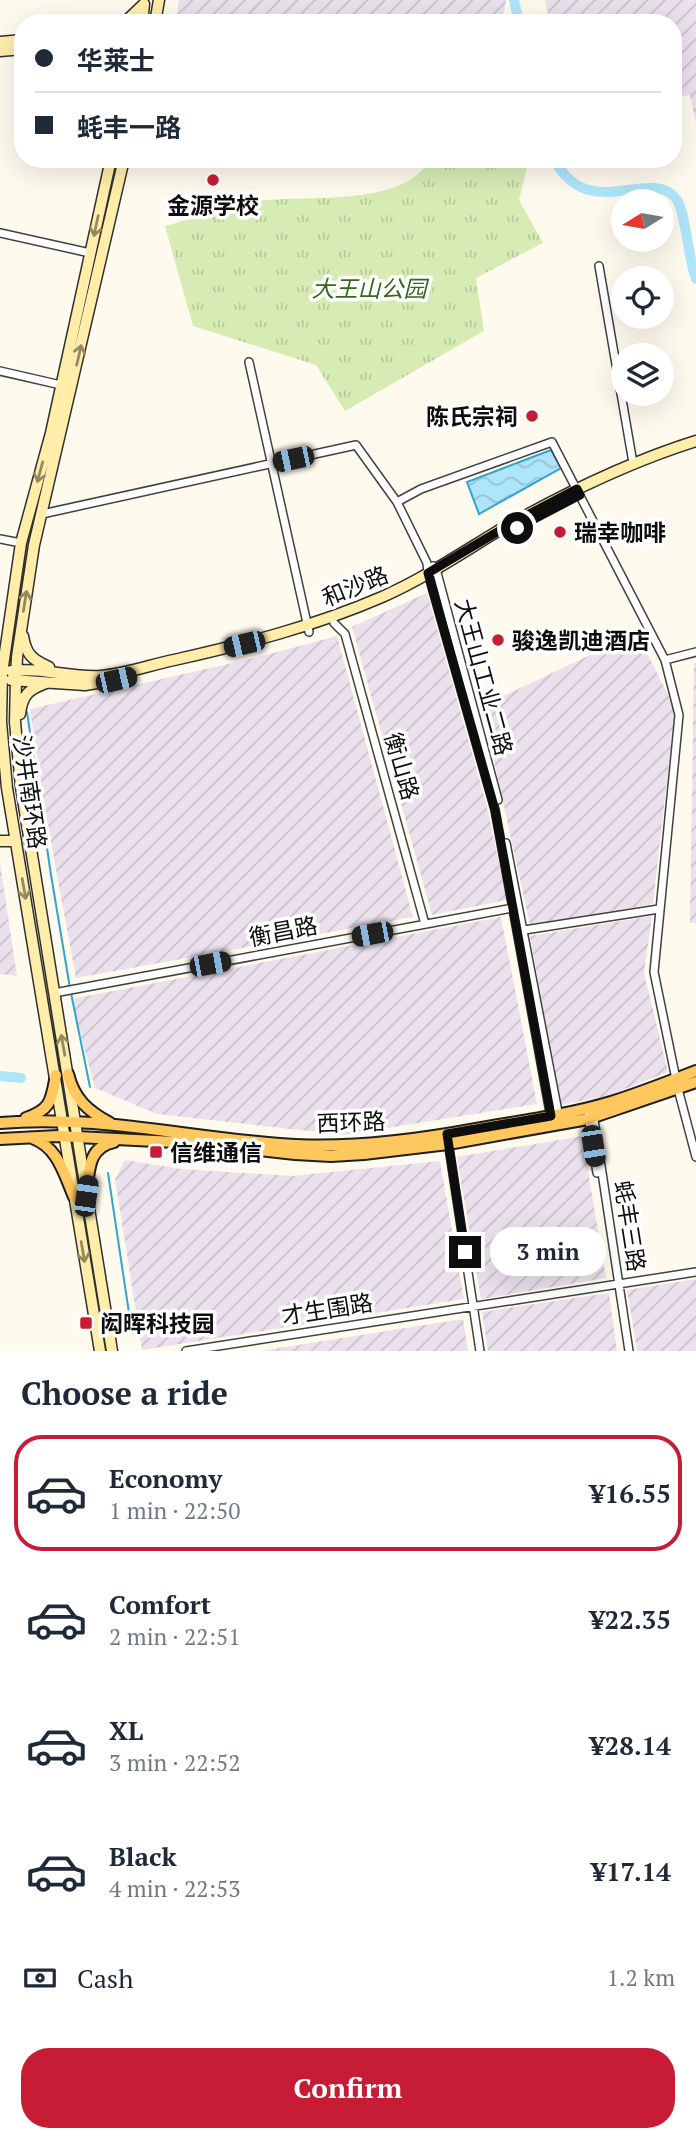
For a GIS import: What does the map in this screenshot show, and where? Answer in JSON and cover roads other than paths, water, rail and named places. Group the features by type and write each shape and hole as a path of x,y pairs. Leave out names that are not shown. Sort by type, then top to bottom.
{"main road":[{"name":"沙井南环路","path":"100,1351 6,777 1,720 1,676 21,543 61,385 109,168"},
{"name":"沙井南环路","path":"113,1351 21,787 16,675 34,545 122,168"},
{"name":"和沙路","path":"1,676 16,675 85,685 246,650 308,628 386,595 533,519 633,463 696,441"},
{"name":"和沙路","path":"578,492 696,448"},
{"name":"和沙路","path":"16,675 30,669 104,676 334,623 389,601 432,572"},
{"path":"21,628 25,649 32,659 66,673"},
{"path":"17,742 20,706 24,695 49,681"},
{"path":"0,841 16,841"},
{"name":"西环路","path":"677,1084 696,1071"},
{"path":"68,1074 82,1104 91,1113 112,1125"},
{"path":"15,1122 45,1110 51,1100 56,1076"},
{"name":"西环路","path":"0,1139 64,1136 127,1139 331,1156 395,1152 447,1139 591,1113 677,1084 696,1082"},
{"name":"西环路","path":"0,1123 62,1121 296,1145 447,1139"},
{"path":"29,1137 43,1143 55,1154 74,1197"},
{"path":"86,1196 91,1160 95,1151 103,1145 127,1139"}],"street":[{"path":"0,233 90,253"},
{"path":"598,266 633,463"},
{"path":"249,362 308,628"},
{"path":"0,371 61,385"},
{"path":"397,502 421,489 552,442 665,660 680,715 654,972 677,1084 696,1157"},
{"name":"大王山工业二路","path":"272,464 356,445 397,502 432,572 495,810 516,907 555,1120"},
{"path":"41,514 272,464"},
{"path":"0,539 21,543"},
{"name":"衡山路","path":"334,623 345,634 425,924"},
{"path":"665,660 696,652"},
{"name":"衡昌路","path":"54,993 516,907"},
{"path":"520,931 659,909"},
{"name":"蚝丰三路","path":"591,1113 627,1351"},
{"path":"447,1139 480,1351"},
{"name":"才生围路","path":"186,1351 696,1272"}],"water":[{"path":"551,450 561,468 479,514 467,482"}],"waterway":[{"path":"514,0 517,14"},
{"path":"560,168 568,179 584,189 602,192 652,188 666,191 677,200 680,207 696,279"},
{"path":"27,712 70,988"},
{"path":"71,993 90,1087"},
{"path":"0,1076 21,1078"},
{"path":"108,1173 132,1333"}],"place":[{"name":"金源学校","path":"213,180"},
{"name":"陈氏宗祠","path":"532,416"},
{"name":"瑞幸咖啡","path":"560,532"},
{"name":"骏逸凯迪酒店","path":"498,640"},
{"name":"信维通信","path":"156,1152"},
{"name":"闳晖科技园","path":"86,1323"}],"park label":[{"name":"大王山公园","path":"369,288"}]}
